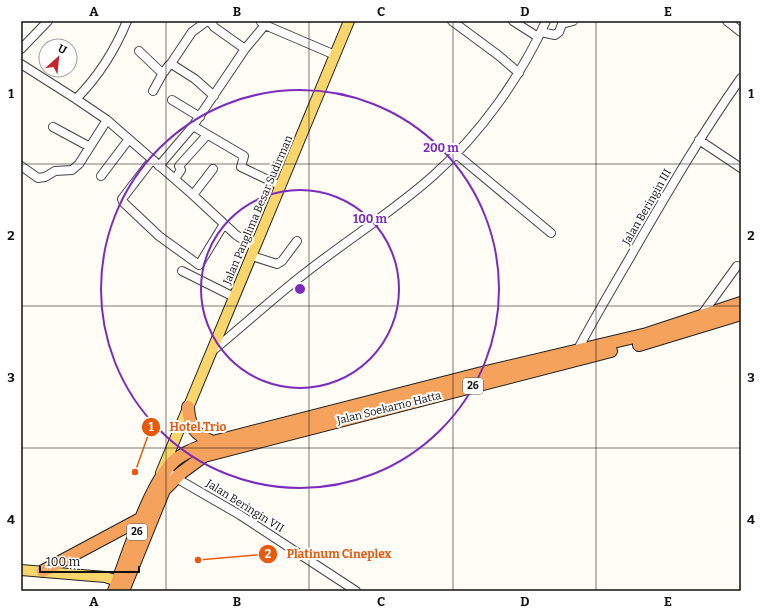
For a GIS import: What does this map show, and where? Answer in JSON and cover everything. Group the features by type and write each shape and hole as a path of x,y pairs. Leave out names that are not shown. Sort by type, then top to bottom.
{"highway":[{"name":"Jalan Soekarno Hatta","path":"576,356 741,303"},
{"name":"Jalan Soekarno Hatta","path":"204,456 474,374 658,340 741,314"},
{"path":"188,407 190,424 195,431 213,442"},
{"name":"Jalan Soekarno Hatta","path":"213,442 353,412"},
{"name":"26","path":"120,587 142,518 169,473 174,460 186,452 213,442"},
{"name":"26","path":"169,473 204,456"},
{"name":"26","path":"120,587 161,486"},
{"path":"43,571 142,518"}],"main road":[{"name":"Jalan Panglima Besar Sudirman","path":"178,433 349,21"},
{"path":"178,433 181,446 186,452 191,456 204,456"},
{"path":"174,460 178,433"},
{"path":"169,473 178,433"},
{"path":"21,570 105,577 120,587"}],"street":[{"path":"21,49 48,21"},
{"path":"76,98 94,80 110,57 127,21"},
{"path":"153,91 163,72 170,65 192,32 207,21"},
{"path":"210,21 214,27 245,49"},
{"path":"452,21 498,55 519,73"},
{"path":"513,21 539,35 555,34 559,32 563,24 573,21"},
{"path":"211,353 304,274 433,176 456,154 501,99 519,73 546,21"},
{"path":"728,21 741,32"},
{"path":"159,166 200,117 263,23 335,55"},
{"path":"139,51 163,72"},
{"path":"21,64 76,98 107,120 193,195 253,252 272,264 279,264 297,241"},
{"path":"170,65 195,79 214,96"},
{"name":"Jalan Beringin III","path":"576,356 592,322 699,140 741,78"},
{"path":"172,100 200,117"},
{"path":"21,166 41,178 55,171 72,170 79,164 107,120"},
{"path":"193,126 244,156 241,167 281,186"},
{"path":"53,127 90,147"},
{"path":"175,179 181,170 180,166 207,135"},
{"path":"101,176 129,138"},
{"path":"699,140 741,168"},
{"path":"456,154 551,233"},
{"path":"152,160 122,199 123,202 149,227 199,265 224,224"},
{"path":"193,195 213,169"},
{"path":"700,317 737,266"},
{"path":"182,271 234,297"},
{"name":"Jalan Beringin VII","path":"169,473 240,515 356,591"}],"place":[{"name":"Hotel Trio","path":"135,472"},
{"name":"Platinum Cineplex","path":"198,560"}]}
